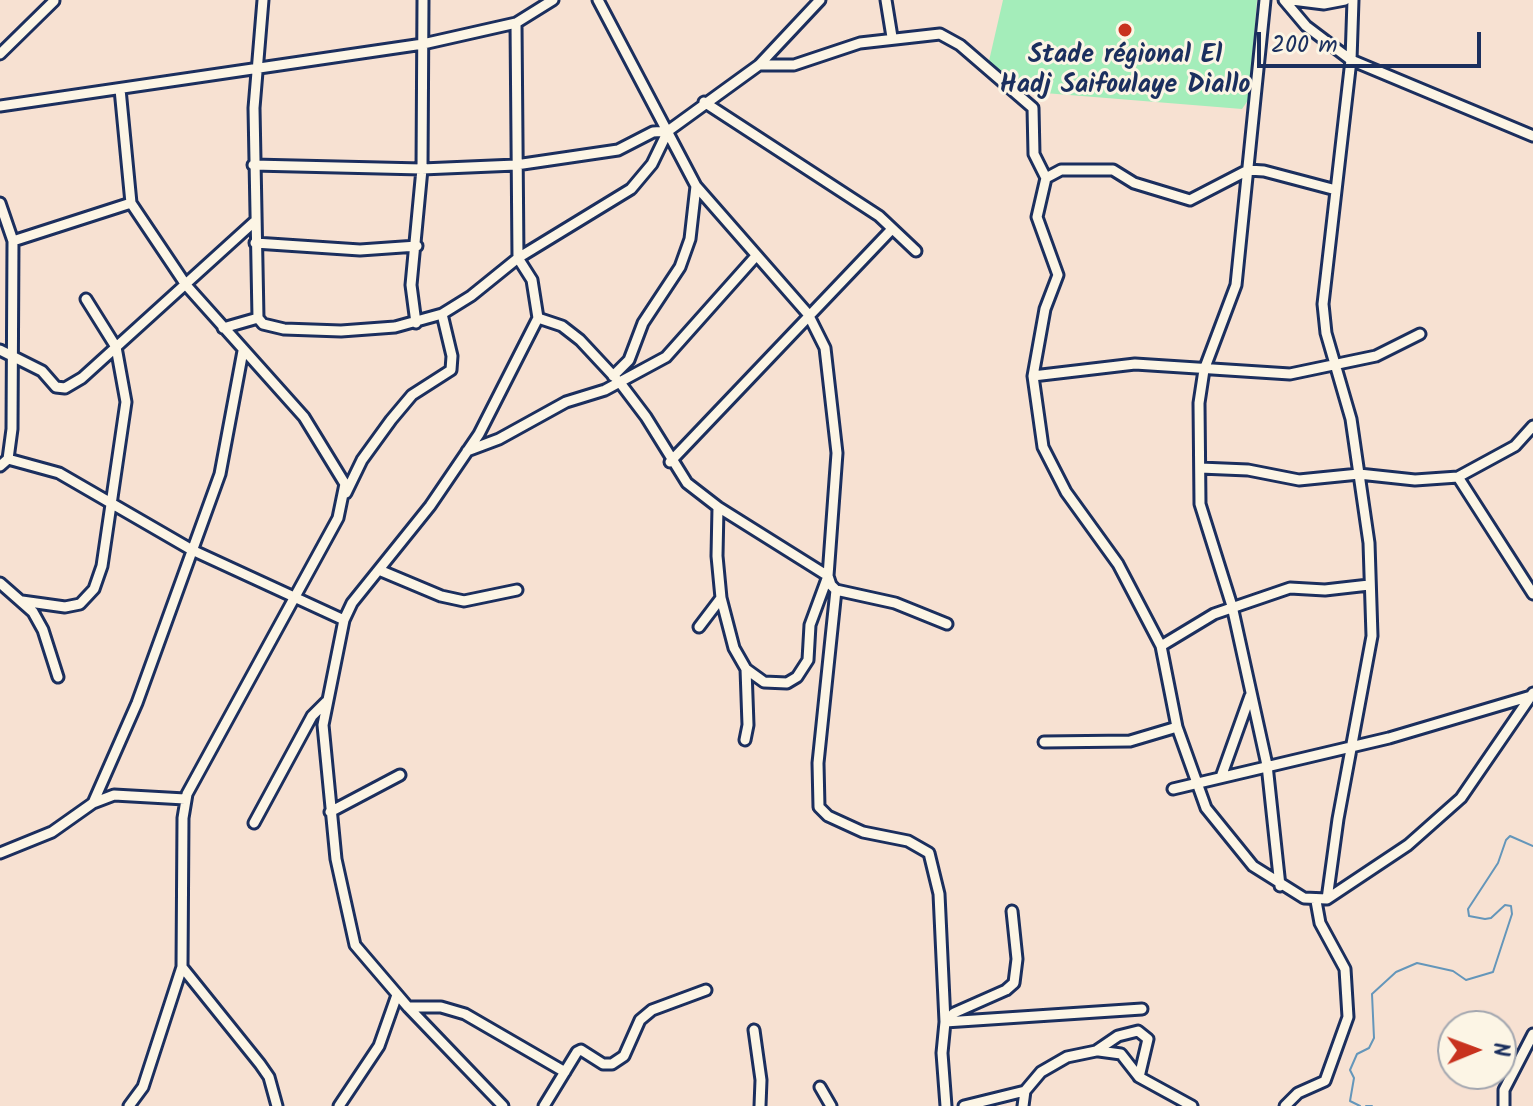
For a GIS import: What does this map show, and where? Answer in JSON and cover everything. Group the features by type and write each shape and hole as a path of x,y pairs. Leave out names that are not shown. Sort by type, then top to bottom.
{"street":[{"path":"263,0 255,68 253,165 258,318 263,324 284,329 341,331 416,323 442,314 471,296 518,258 631,189 652,164 668,131 759,65 820,0"},
{"path":"416,323 411,285 422,169 423,0"},
{"path":"0,106 423,44 516,23 553,0"},
{"path":"598,0 696,186 808,314 825,348 837,453 828,576 810,625 808,660 797,677 787,683 764,682 746,669 734,648 721,598 717,556 718,507"},
{"path":"886,0 892,37"},
{"path":"1265,0 1236,285 1204,370 1199,403 1200,504 1232,606 1267,765 1280,886"},
{"path":"1284,0 1306,26 1351,60 1533,136"},
{"path":"1292,0 1324,4 1345,0"},
{"path":"1285,1106 1298,1093 1325,1081 1348,1017 1345,969 1320,923 1372,636 1369,543 1351,419 1326,333 1323,304 1351,60 1353,0"},
{"path":"0,54 54,1"},
{"path":"503,1106 408,1007 355,945 336,859 323,744 326,702 344,620 352,603 467,451 538,318 532,280 518,258 516,23"},
{"path":"759,65 794,65 860,43 940,34 960,45 1033,108 1034,154 1046,178 1037,217 1058,275 1045,309 1033,376 1043,447 1066,492 1118,564 1161,646 1177,727 1206,808 1253,866 1280,886 1322,900"},
{"path":"120,89 131,203 186,285 304,417 342,477 346,493"},
{"path":"704,102 879,216 916,251"},
{"path":"253,165 422,169 516,165 618,150 653,132 668,131"},
{"path":"1046,178 1061,170 1113,170 1134,183 1190,200 1248,170 1264,171 1336,190"},
{"path":"616,379 629,360 643,323 680,267 690,239 696,186"},
{"path":"0,203 13,241 14,355 4,463 59,473 192,550 344,620"},
{"path":"13,241 131,203"},
{"path":"0,350 42,371 56,387 65,388 116,347 254,222"},
{"path":"670,462 892,229"},
{"path":"255,243 360,250 417,246"},
{"path":"467,451 499,439 566,402 666,357 681,344 756,256"},
{"path":"22,601 73,606 87,598 102,566 126,402 116,347 86,299"},
{"path":"129,1106 143,1087 182,967 185,799 338,518 362,460 412,395 451,370 452,356 442,314"},
{"path":"223,328 258,318"},
{"path":"538,318 562,326 580,340 616,379 646,417 670,462 687,483 718,507 828,576 836,590 818,763 819,807 828,816 863,832 894,836 929,853 939,894 946,1106"},
{"path":"1033,376 1135,364 1290,374 1337,367 1376,356 1420,334"},
{"path":"93,803 137,703 227,449 243,351"},
{"path":"1200,468 1248,470 1299,480 1359,474 1415,480 1458,477 1515,446 1533,426"},
{"path":"1458,477 1533,594"},
{"path":"379,570 441,596 464,601 517,590"},
{"path":"0,583 22,601 43,630 58,677"},
{"path":"1161,646 1232,606 1290,588 1325,590 1369,585"},
{"path":"836,590 895,603 947,624"},
{"path":"699,627 721,598"},
{"path":"745,740 748,725 746,669"},
{"path":"1221,777 1251,693"},
{"path":"1173,789 1352,747 1532,695"},
{"path":"1322,900 1408,845 1461,798 1532,695"},
{"path":"254,823 312,716 326,702"},
{"path":"1044,742 1130,741 1177,727"},
{"path":"330,812 400,775"},
{"path":"0,853 52,832 93,803 114,795 185,799"},
{"path":"945,1022 954,1013 1006,990 1014,983 1017,951 1012,911"},
{"path":"182,967 260,1064 277,1106"},
{"path":"544,1106 581,1050 603,1064 612,1064 624,1056 640,1020 652,1010 706,990"},
{"path":"339,1106 379,1046 397,995"},
{"path":"408,1007 441,1007 465,1014 565,1072"},
{"path":"945,1022 1142,1009"},
{"path":"754,1030 761,1080 760,1106"},
{"path":"1096,1051 1118,1036 1144,1032 1148,1046 1139,1077"},
{"path":"1504,1106 1504,1090 1533,1034"},
{"path":"1023,1106 1025,1091 1041,1072 1067,1057 1096,1051 1121,1054 1139,1077 1192,1106"},
{"path":"820,1087 831,1106"},
{"path":"964,1106 1025,1091"}],"green space":[{"name":"Stade régional El Hadj Saifoulaye Diallo","path":"1003,0 1257,0 1249,99 1242,109 1020,91 989,61"}],"waterway":[{"path":"1360,1106 1350,1101 1354,1078 1350,1070 1357,1054 1369,1048 1374,1038 1372,994 1396,972 1417,963 1453,971 1466,980 1493,972 1512,914 1511,906 1505,905 1491,918 1485,919 1469,916 1468,909 1498,863 1510,836 1533,846"},
{"path":"1366,1106 1372,1106"}],"place":[{"name":"Stade régional El Hadj Saifoulaye Diallo","path":"1125,30"}]}
